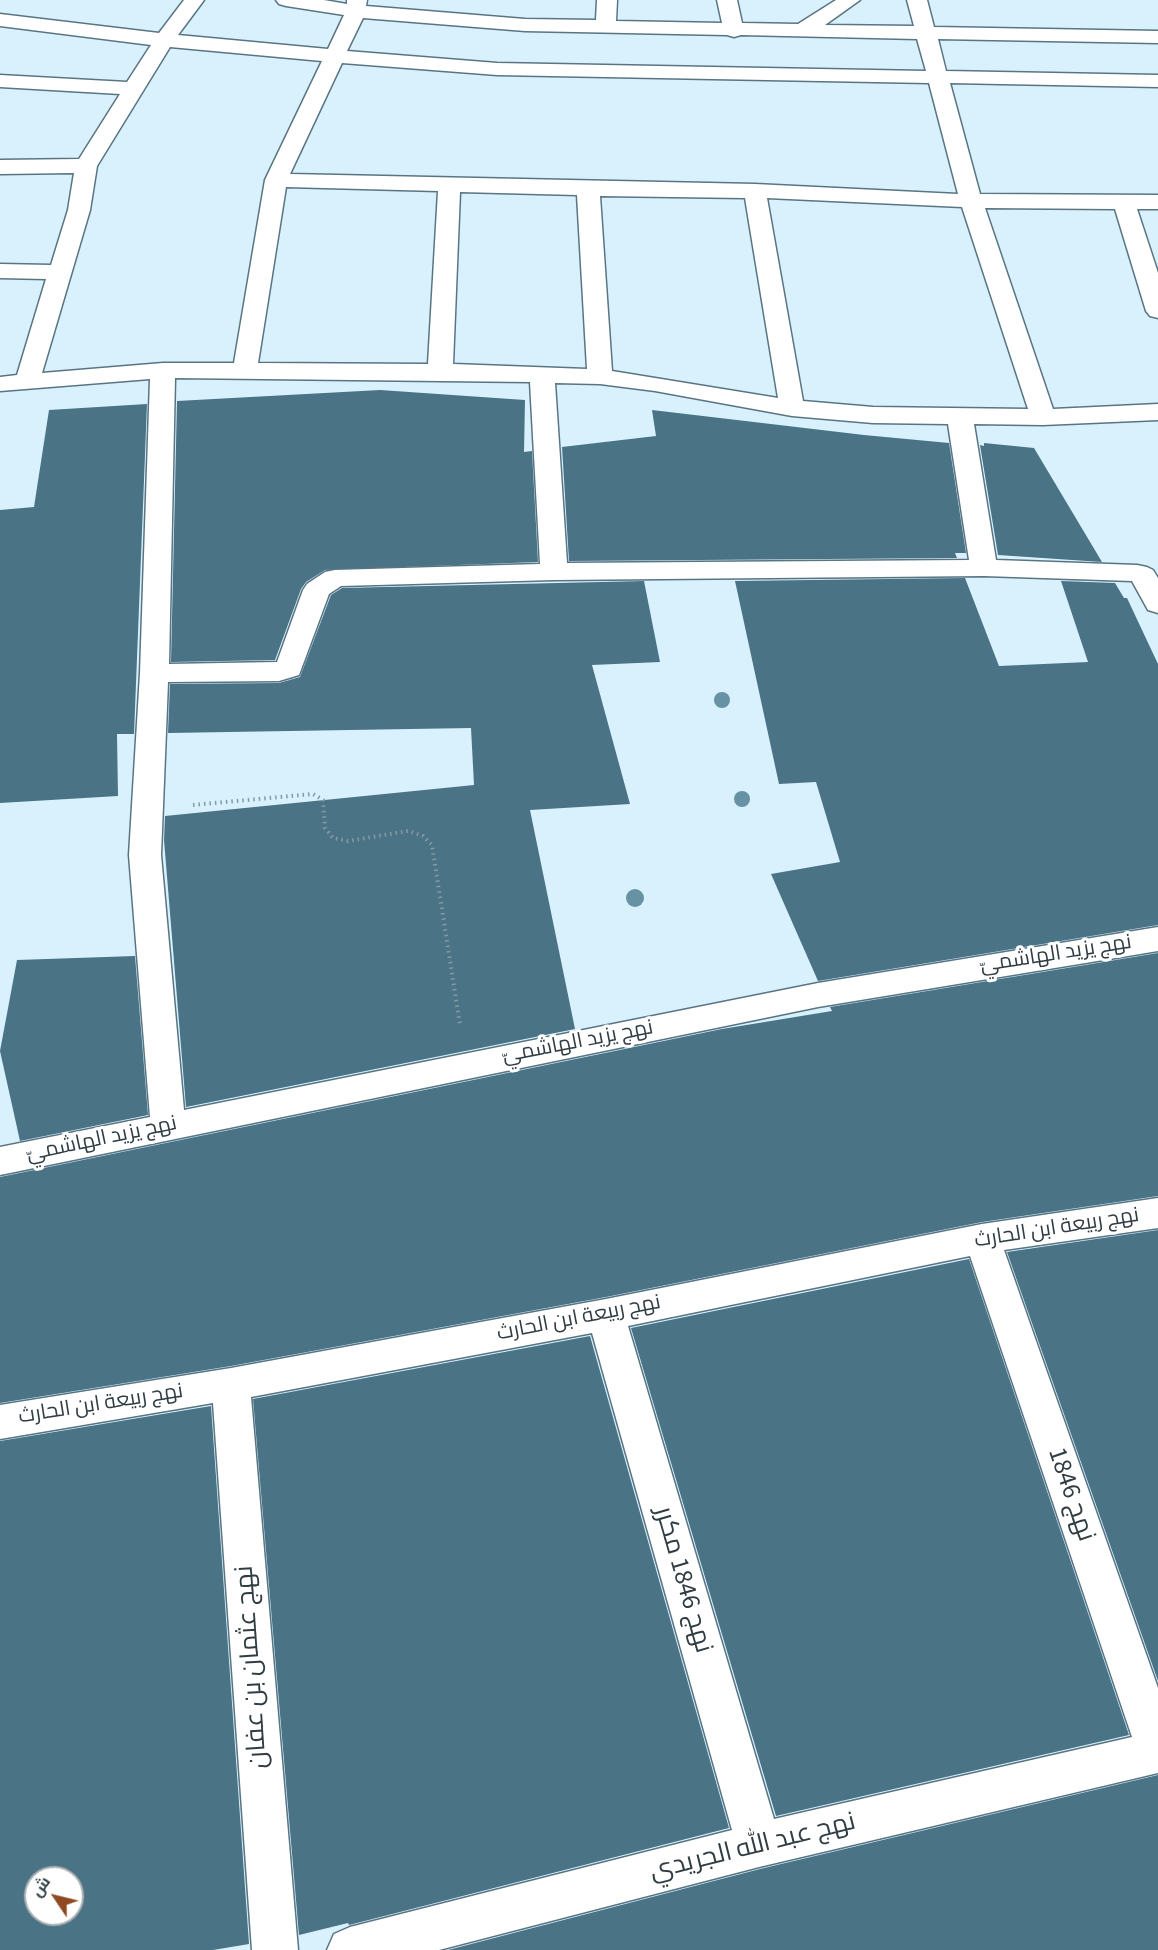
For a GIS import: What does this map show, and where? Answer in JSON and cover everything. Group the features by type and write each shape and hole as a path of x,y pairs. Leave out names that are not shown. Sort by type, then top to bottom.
{"street":[{"path":"27,382 79,210 86,166 164,40 194,0"},
{"path":"286,0 356,5 470,22 606,28 1158,37"},
{"path":"470,22 471,0"},
{"path":"606,28 607,0"},
{"path":"727,0 734,31"},
{"path":"800,32 850,0"},
{"path":"917,0 971,201 1043,417"},
{"path":"245,370 276,180 356,5"},
{"path":"0,20 164,40 508,69 1158,81"},
{"path":"0,81 135,89"},
{"path":"0,167 86,166"},
{"path":"276,180 588,189 755,191 971,201 1158,202"},
{"path":"440,371 448,184"},
{"path":"588,189 600,376"},
{"path":"755,191 792,408"},
{"path":"1124,202 1158,311"},
{"path":"0,271 60,272"},
{"path":"163,370 154,673 145,855 168,1127"},
{"path":"0,384 163,370 440,371 600,376 792,408 873,415 1043,417 1158,412"},
{"path":"542,374 554,572"},
{"path":"960,416 984,568"},
{"path":"154,673 279,672 289,668 317,590 335,578 554,572 984,568 1137,573 1143,576 1158,604"},
{"name":"نهج يزيد الهاشميّ","path":"0,1161 818,995 1158,939"},
{"name":"نهج ربيعة ابن الحارث","path":"0,1422 231,1384 606,1315 982,1239 1158,1213"},
{"name":"نهج 1846","path":"982,1239 1158,1751"},
{"name":"نهج 1846 مكرر","path":"606,1315 759,1845"},
{"name":"نهج عثمان بن عفان","path":"231,1384 275,1950"},
{"name":"نهج عبد الله الجريدي","path":"350,1950 759,1845 1158,1751"}],"path":[{"path":"148,810 313,794 323,800 325,828 333,838 348,841 408,831 423,836 432,845 466,1065"}],"building":[{"path":"380,390 525,400 524,452 532,451 538,562 325,570 306,582 301,589 275,660 171,662 177,401"},
{"path":"147,404 134,734 117,734 118,796 0,803 0,510 34,507 49,410"},
{"path":"652,410 949,443 966,553 955,553 957,558 569,561 562,447 656,436"},
{"path":"984,443 1034,448 1102,562 998,555 980,445 984,446"},
{"path":"965,578 999,666 1088,662 1061,581 1115,583 1124,598 1127,598 1158,664 1158,925 818,981 771,874 840,862 816,782 779,784 735,581"},
{"path":"644,581 660,662 592,665 630,804 530,810 575,1029 186,1107 164,840 165,816 474,785 471,728 168,733 170,684 279,683 300,677 331,595 342,588"},
{"path":"1158,953 1158,1196 982,1222 606,1297 231,1366 0,1403 0,1177 722,1029 832,1011 830,1007"},
{"path":"135,956 148,1115 20,1141 0,1051 17,960"},
{"path":"1158,1230 1158,1681 1007,1252"},
{"path":"969,1259 1129,1735 776,1816 631,1328"},
{"path":"590,1336 729,1828 349,1925 348,1923 299,1935 253,1399"},
{"path":"211,1406 249,1944 213,1950 0,1950 0,1441"},
{"path":"1158,1775 1158,1950 448,1950 760,1869"}]}
